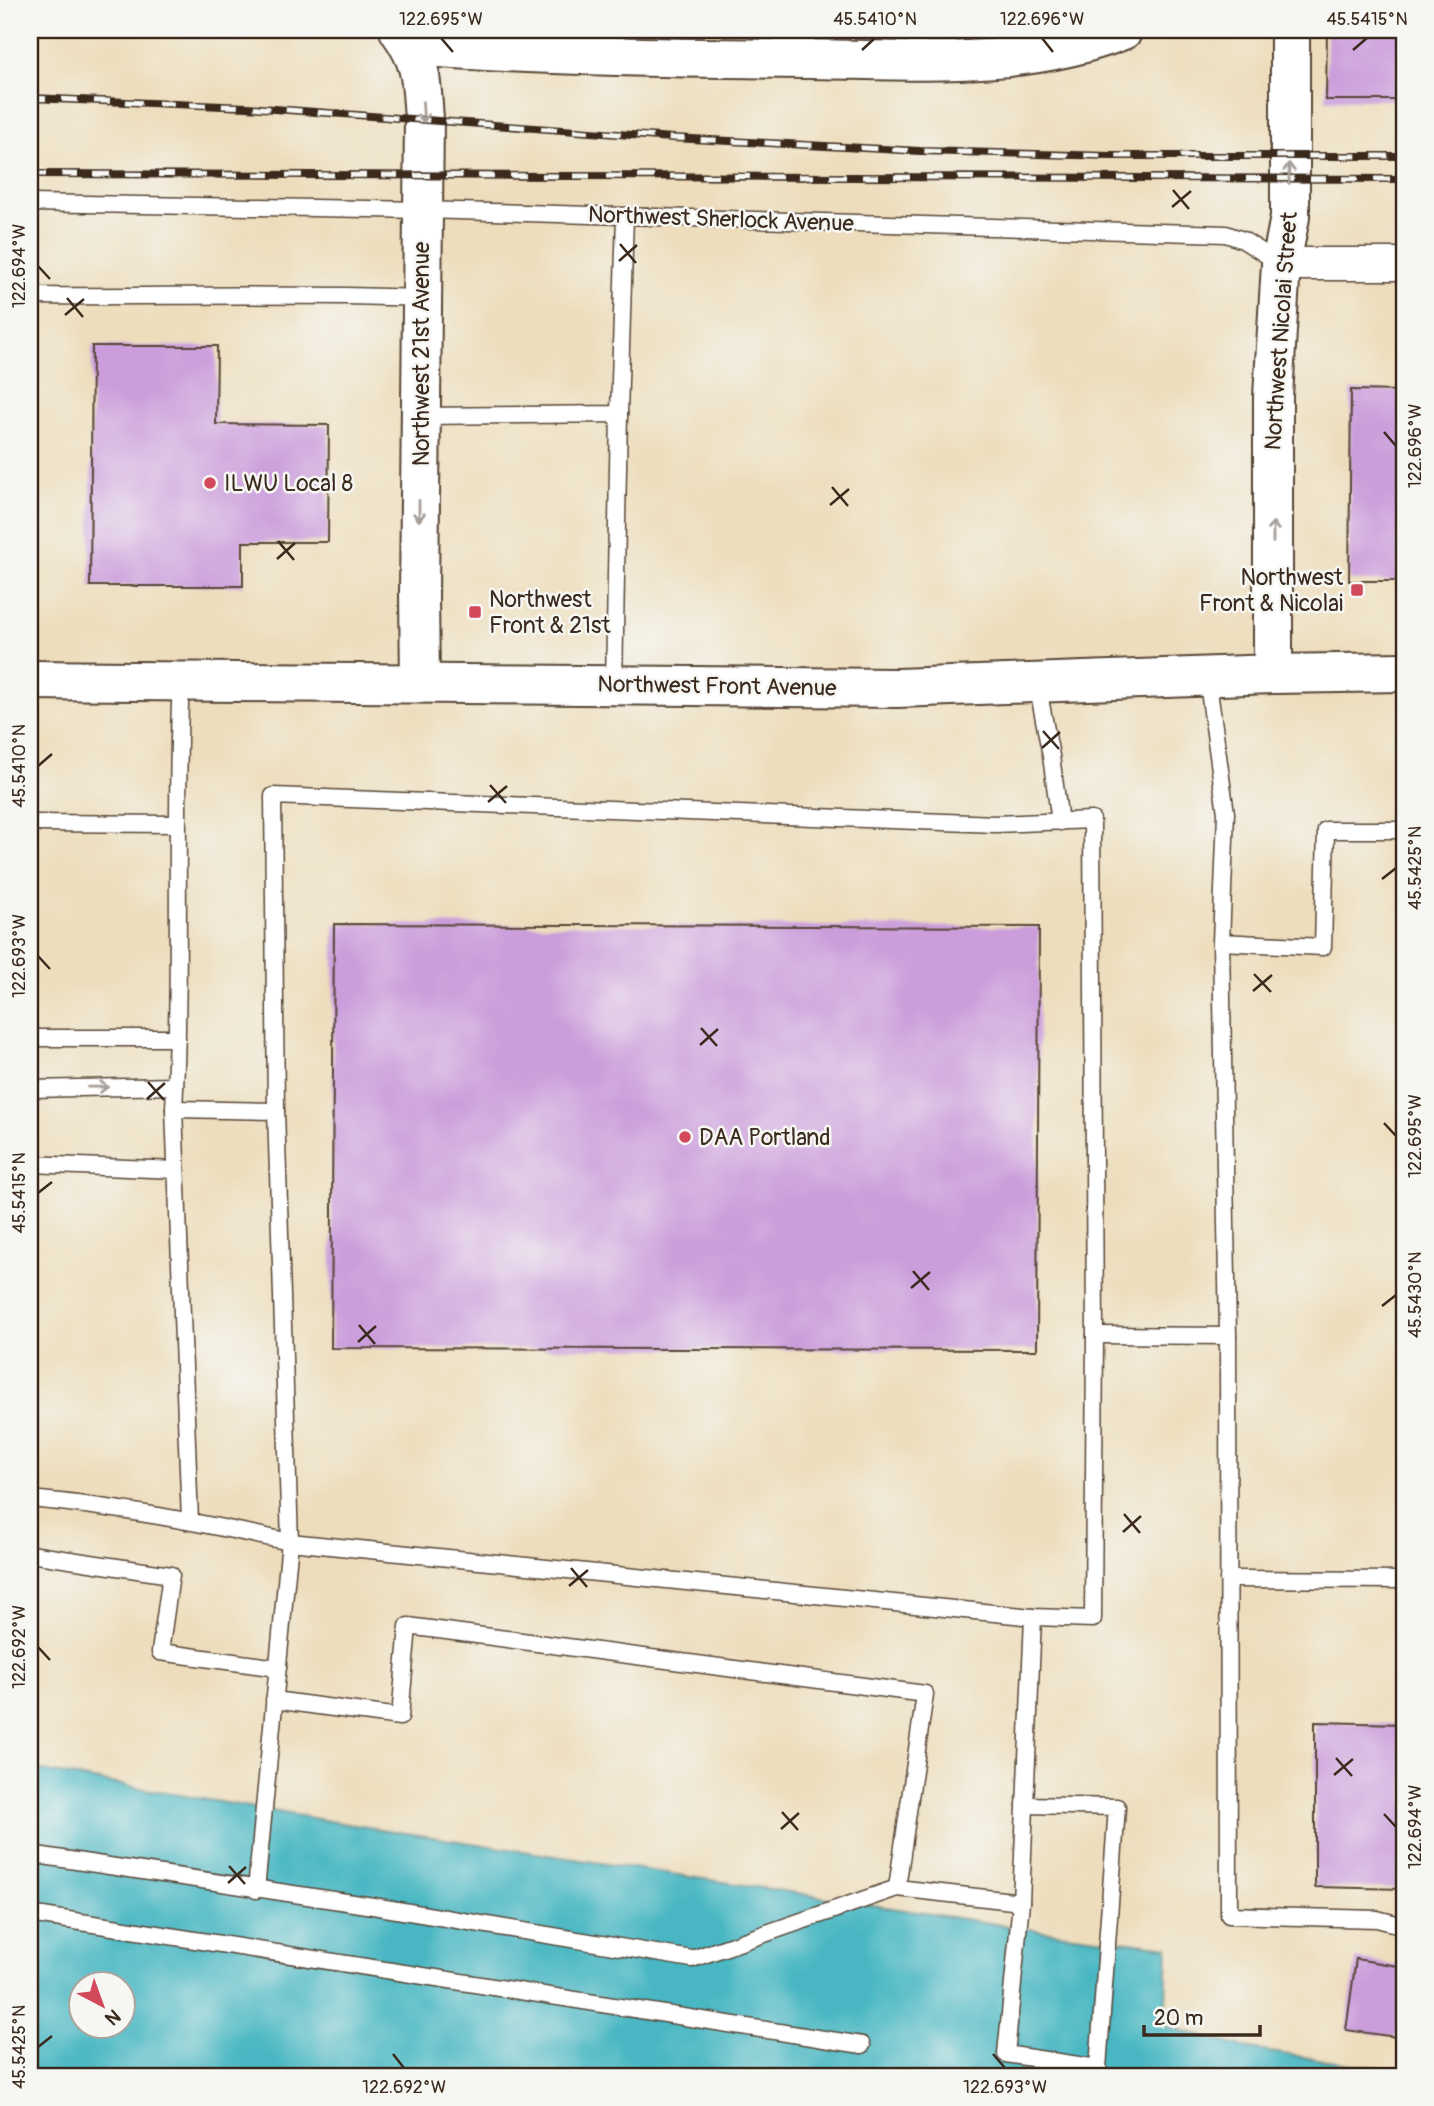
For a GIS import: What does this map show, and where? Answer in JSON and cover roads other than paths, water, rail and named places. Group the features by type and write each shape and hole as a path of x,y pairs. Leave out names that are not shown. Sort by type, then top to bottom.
{"street":[{"path":"405,38 605,57 983,59 1074,47 1123,30"},
{"name":"Northwest Nicolai Street","path":"1273,674 1273,396 1281,264 1290,217 1290,30"},
{"name":"Northwest 21st Avenue","path":"405,38 420,68 424,119 420,683"},
{"path":"1281,264 1404,264"},
{"name":"Northwest Front Avenue","path":"30,680 897,688 1273,674 1404,672"}],"lane":[{"name":"Northwest Sherlock Avenue","path":"30,203 422,210 1226,234 1243,240 1281,264"},
{"path":"614,685 625,216"},
{"path":"30,296 199,297 311,294 421,298"},
{"path":"420,416 619,414"},
{"path":"1207,677 1226,813 1221,942 1228,1336 1229,1915 1377,1919 1404,1926"},
{"path":"181,680 176,772 177,1038 174,1109 190,1521"},
{"path":"1037,682 1060,822"},
{"path":"30,1499 104,1506 290,1542 1033,1617 1093,1619 1095,1335 1092,820 996,824 273,796 276,1111 290,1542 256,1890"},
{"path":"30,823 177,824"},
{"path":"1221,942 1323,947 1326,830 1404,830"},
{"path":"30,1038 177,1038"},
{"path":"30,1089 175,1086"},
{"path":"174,1109 276,1111"},
{"path":"30,1164 176,1170"},
{"path":"1095,1335 1228,1336"},
{"path":"30,1554 171,1575 160,1652 278,1668"},
{"path":"1228,1579 1404,1580"},
{"path":"1025,1805 1117,1807 1098,2068 1006,2054 1021,1902 1025,1805 1033,1617"},
{"path":"274,1700 400,1717 408,1626 925,1693 897,1888"},
{"path":"30,1854 373,1906 692,1959 897,1888 1021,1902"},
{"path":"30,1914 862,2045"}],"water":[{"path":"30,1769 335,1822 1041,1931 1168,1947 1165,2026 1249,2049 1404,2072 1404,2076 30,2076"}],"railway":[{"path":"30,98 247,107 673,138 920,151 1111,156 1404,156"},
{"path":"30,174 1404,179"}],"place":[{"name":"ILWU Local 8","path":"210,483"},
{"name":"Northwest Front & Nicolai","path":"1357,590"},
{"name":"Northwest Front & 21st","path":"475,612"},
{"name":"DAA Portland","path":"685,1137"}]}
